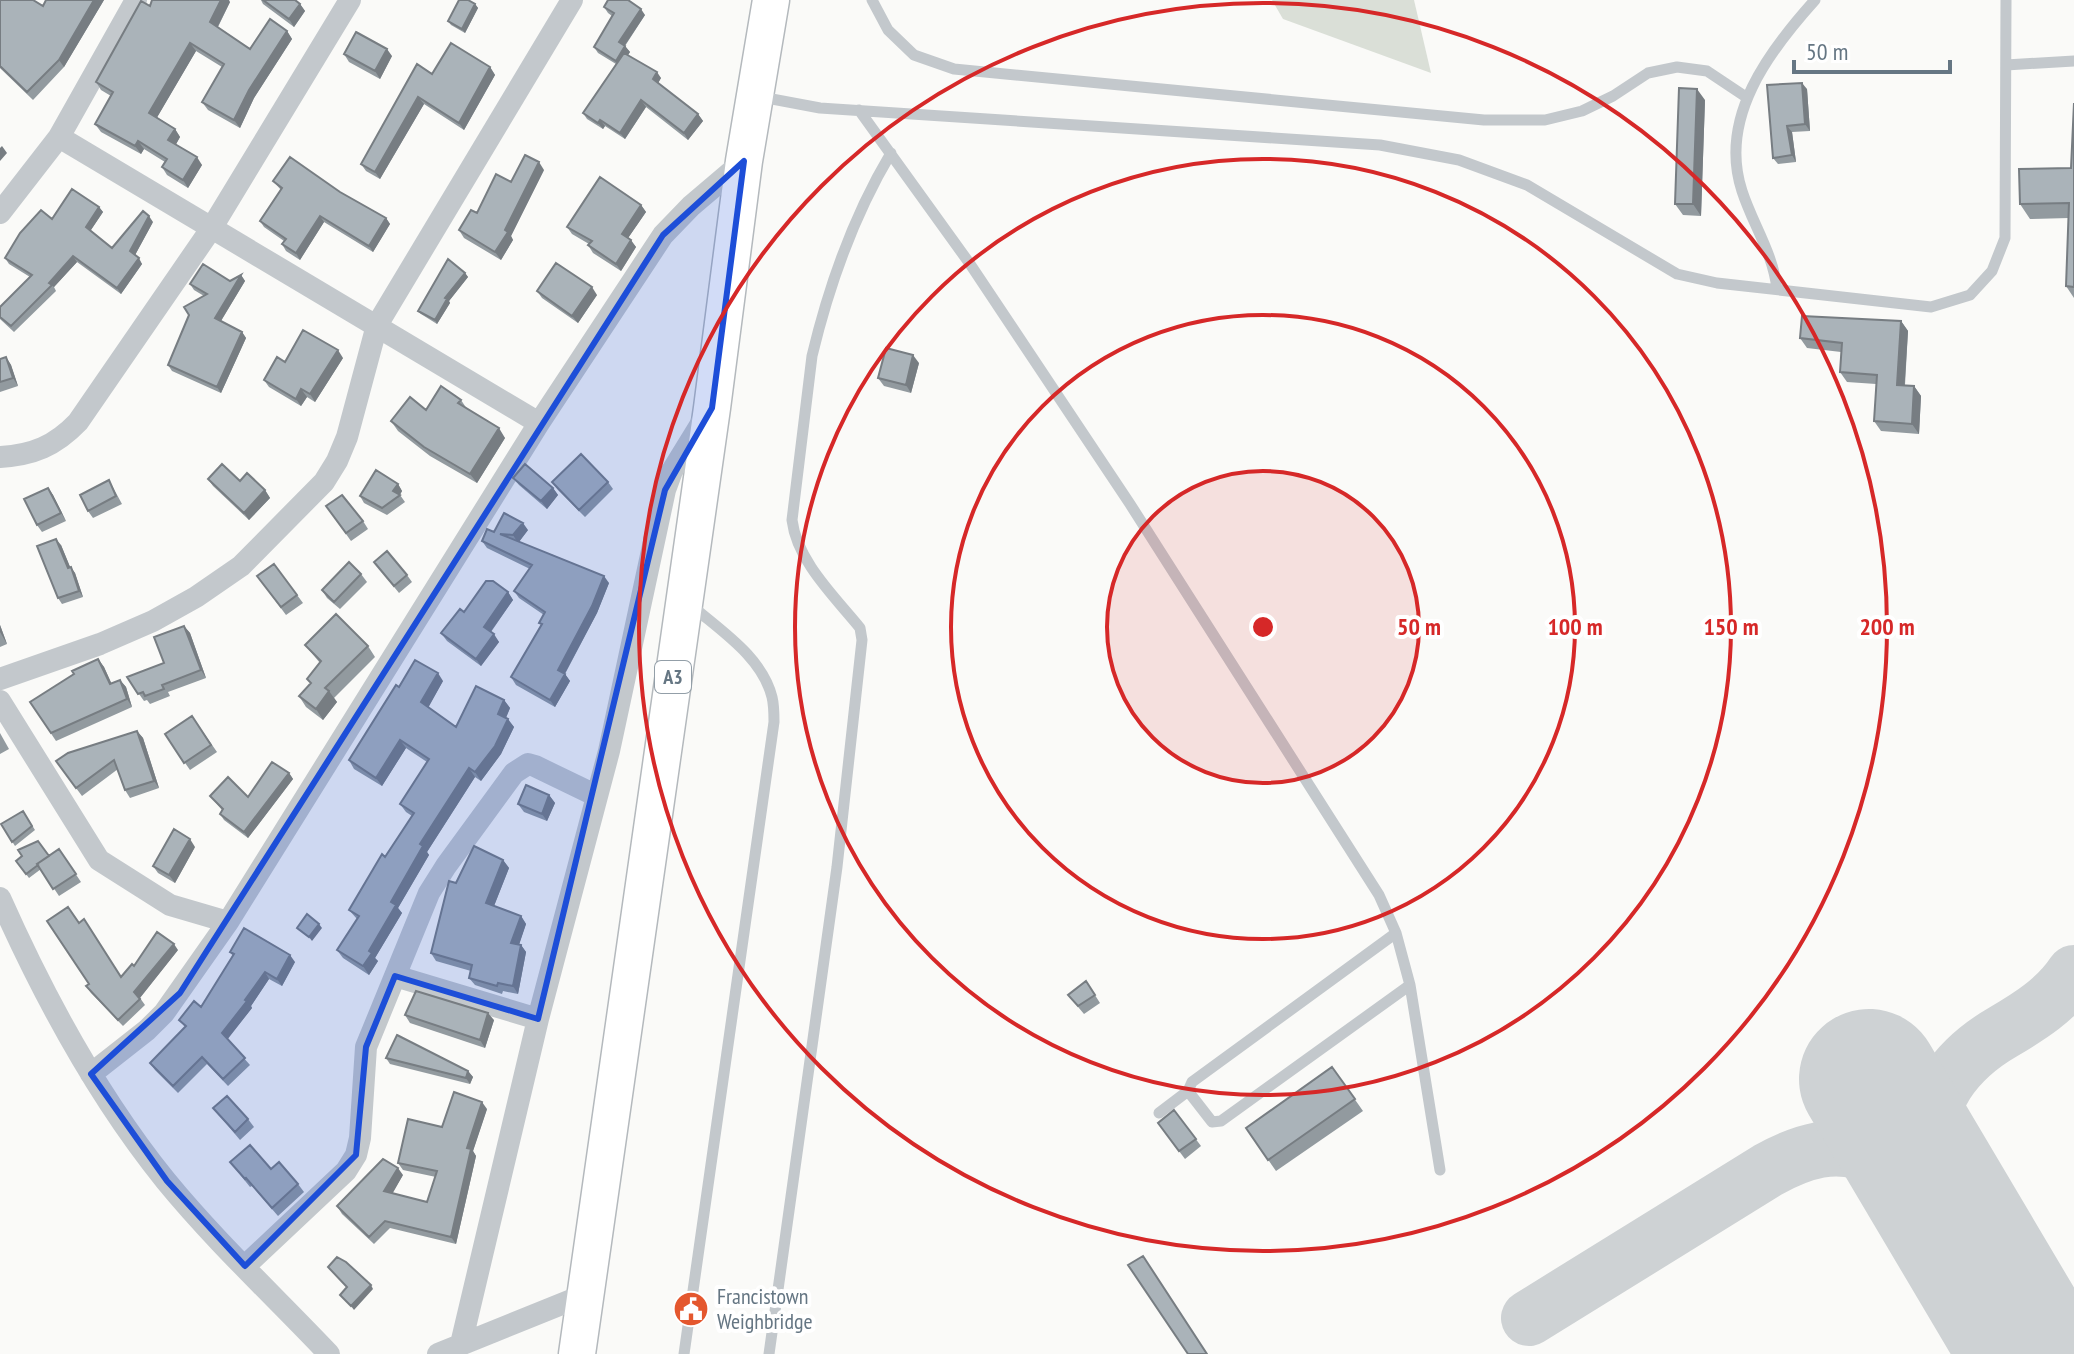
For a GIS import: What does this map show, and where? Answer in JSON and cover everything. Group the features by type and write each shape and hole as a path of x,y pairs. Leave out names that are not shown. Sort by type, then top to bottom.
{"highway":[{"name":"A3","path":"577,1354 712,408 744,161 771,0"}],"street":[{"path":"0,213 59,137 136,0"},
{"path":"0,457 33,453 50,446 78,422 211,229 350,0"},
{"path":"0,679 100,644 153,621 196,597 241,566 308,500 337,461 347,437 377,325 572,0"},
{"path":"59,137 539,423"},
{"path":"91,1074 164,1013 228,922 539,423 663,235 691,206 744,161"},
{"path":"461,1344 538,1019 597,796 665,490 681,455 712,408"},
{"path":"0,701 99,860 170,905 228,922"},
{"path":"245,1266 346,1171 356,1155 360,1138 366,1047 395,976 437,880 514,773 528,764 597,796"},
{"path":"0,898 37,975 91,1074 139,1145 167,1181 329,1354"},
{"path":"395,976 538,1019"},
{"path":"438,1354 584,1295"}],"lane":[{"path":"872,0 888,30 914,55 954,69 1484,120 1545,120 1582,111 1613,96 1648,73 1677,67 1707,71 1746,97"},
{"path":"1777,289 1774,266 1740,187 1735,154 1746,97 1788,30 1815,0"},
{"path":"755,96 820,108 1380,145 1459,160 1527,185 1677,274 1717,283 1931,307 1970,295 1992,271 2005,238 2006,0"},
{"path":"2006,65 2074,61"},
{"path":"859,110 979,277 1130,504 1370,879 1396,933 1410,985 1440,1170"},
{"path":"769,1354 837,867 862,640 860,628 801,553 794,538 792,520 812,356 818,331 856,217 891,153"},
{"path":"684,599 750,656 763,674 772,697 774,722 684,1354"},
{"path":"1159,1113 1188,1091 1192,1082 1396,933"},
{"path":"1188,1091 1212,1122 1221,1121 1410,985"}],"highlighted area":[{"path":"744,161 712,408 665,490 538,1019 395,976 366,1047 356,1155 245,1266 167,1181 91,1074 180,993 663,235"}],"shaded area":[{"path":"1272,0 1414,0 1431,73 1283,19"}],"building":[{"path":"0,0 33,0 43,6 46,0 94,0 59,60 27,92 0,66"},
{"path":"152,0 221,0 210,22 250,49 270,19 287,31 249,90 234,120 202,102 224,64 190,43 149,113 175,129 168,140 197,157 183,180 162,167 167,159 138,141 135,146 95,124 113,92 96,82 141,1 150,6"},
{"path":"263,0 295,0 300,4 289,19"},
{"path":"459,0 475,4 462,29 448,21"},
{"path":"608,0 628,0 641,9 619,42 625,46 616,61 594,47 614,13 604,7"},
{"path":"356,32 387,49 375,71 344,54"},
{"path":"451,43 490,67 459,123 418,97 375,172 361,164 417,64 432,74"},
{"path":"624,53 657,72 653,79 698,114 684,133 641,100 620,133 583,113"},
{"path":"1802,83 1805,124 1787,126 1792,155 1773,158 1767,85"},
{"path":"1679,88 1697,89 1693,204 1675,204"},
{"path":"2074,103 2074,287 2066,286 2069,203 2020,204 2019,169 2071,168"},
{"path":"525,155 539,162 505,230 508,232 495,252 459,230 471,210 477,213 496,174 511,182"},
{"path":"290,157 340,192 386,218 369,246 320,216 296,253 282,244 286,239 260,221 282,188 273,181"},
{"path":"600,177 641,205 622,234 631,240 616,264 588,245 592,241 567,227"},
{"path":"72,189 99,207 86,227 112,248 143,211 149,216 130,251 139,258 117,288 73,256 49,283 52,285 11,326 0,317 0,307 32,275 5,258 20,233 41,210 52,219"},
{"path":"448,259 465,273 445,298 435,320 418,311"},
{"path":"556,263 592,287 572,316 537,291"},
{"path":"203,264 230,281 241,275 215,318 242,332 217,387 168,365 189,315 184,307 207,294 190,284"},
{"path":"1802,316 1901,321 1897,385 1914,386 1912,424 1874,421 1877,375 1840,372 1842,343 1800,338"},
{"path":"303,330 338,350 310,394 301,389 296,399 264,380 277,357 285,362"},
{"path":"886,348 913,355 906,385 878,378"},
{"path":"6,357 13,378 0,382 0,359"},
{"path":"441,386 461,400 458,403 499,428 470,474 424,447 391,421 410,397 426,410"},
{"path":"581,454 608,482 579,510 552,482"},
{"path":"222,464 240,481 247,473 265,490 244,513 208,479"},
{"path":"525,464 553,488 541,501 513,478"},
{"path":"376,470 398,484 393,491 400,495 382,508 360,496"},
{"path":"109,480 116,496 88,511 80,495"},
{"path":"48,488 61,513 37,525 24,499"},
{"path":"342,495 363,521 346,533 326,506"},
{"path":"504,513 523,523 513,535 500,534 604,576 592,606 558,670 565,674 550,700 511,677 542,624 539,623 545,612 514,591 532,565 482,541 487,529 494,532"},
{"path":"56,539 79,591 58,598 37,546"},
{"path":"387,551 407,575 394,586 374,562"},
{"path":"349,562 361,574 334,602 322,590"},
{"path":"274,564 297,595 281,607 257,576"},
{"path":"486,581 493,581 508,592 484,627 494,634 476,659 441,633 460,609 464,612"},
{"path":"336,614 368,646 325,688 329,691 316,709 299,696 311,683 307,679 321,661 305,645"},
{"path":"184,626 201,670 162,685 164,689 145,696 143,692 138,694 127,677 164,663 154,637"},
{"path":"98,659 110,684 120,680 127,699 51,733 30,702 74,674 72,671"},
{"path":"415,660 438,673 421,702 456,727 476,686 504,700 498,714 508,719 495,746 475,772 469,768 420,844 423,846 391,902 396,905 363,966 337,950 359,916 349,910 382,854 385,857 414,813 400,804 429,759 400,740 376,778 349,760"},
{"path":"192,716 211,745 184,763 165,734"},
{"path":"137,731 154,781 125,790 114,760 76,788 56,761 68,753"},
{"path":"272,762 289,773 244,832 220,814 223,809 210,796 228,777 248,797"},
{"path":"526,785 549,795 542,814 518,804"},
{"path":"23,811 32,826 12,842 1,824"},
{"path":"174,829 190,839 169,875 153,866"},
{"path":"38,841 49,856 26,874 16,861 22,856 18,850"},
{"path":"474,846 503,860 486,903 521,916 511,943 521,945 513,986 498,983 497,986 469,978 472,965 431,953 449,881 456,883"},
{"path":"59,849 76,874 53,889 37,864"},
{"path":"68,907 79,923 84,919 121,977 132,964 134,966 157,932 174,944 134,992 140,999 118,1020 86,986 89,984 47,921"},
{"path":"307,914 319,924 309,937 297,928"},
{"path":"244,928 290,955 277,979 265,972 222,1033 245,1058 223,1079 202,1057 173,1086 150,1063 186,1026 179,1020 194,1001 201,1007 234,954 230,952"},
{"path":"1086,981 1095,995 1078,1006 1068,995"},
{"path":"416,991 488,1013 480,1040 405,1015"},
{"path":"397,1035 468,1071 466,1078 386,1058"},
{"path":"1332,1067 1355,1099 1268,1160 1246,1128"},
{"path":"454,1092 482,1102 467,1148 471,1149 451,1237 385,1221 369,1237 337,1206 383,1159 398,1168 384,1191 427,1202 437,1171 398,1163 408,1119 442,1127"},
{"path":"227,1096 248,1119 235,1132 213,1108"},
{"path":"1174,1110 1196,1139 1179,1151 1158,1123"},
{"path":"250,1145 271,1169 279,1162 298,1184 272,1208 230,1162"},
{"path":"1143,1256 1207,1354 1188,1354 1128,1265"},
{"path":"337,1257 371,1285 351,1306 340,1295 347,1287 328,1267"}],"taxiway":[{"path":"1947,1211 1931,1157 1929,1137 1932,1118 1946,1084 1971,1055 2042,1007 2074,973"},
{"path":"1529,1318 1768,1170 1797,1156 1844,1149 1865,1153 1904,1176 1947,1211"}],"runway":[{"path":"1869,1079 2032,1354"}],"place":[{"name":"Francistown Weighbridge","path":"691,1309"}]}
